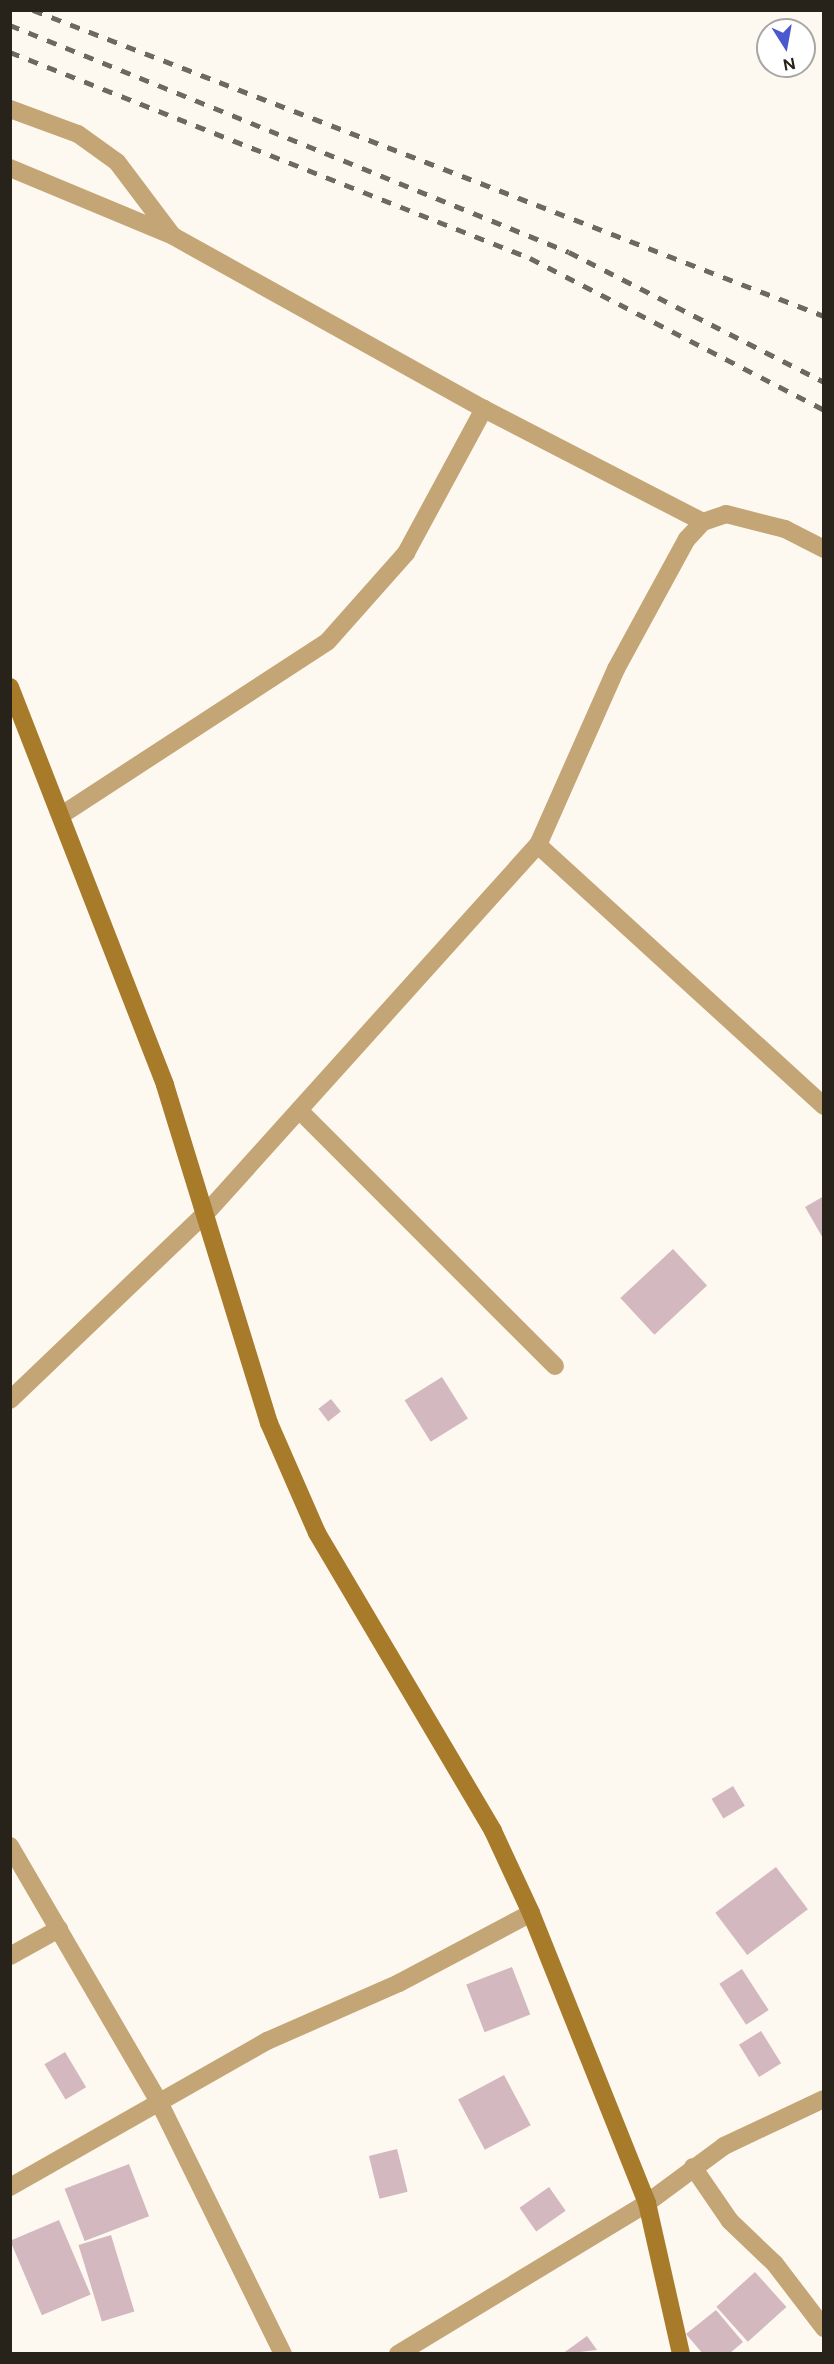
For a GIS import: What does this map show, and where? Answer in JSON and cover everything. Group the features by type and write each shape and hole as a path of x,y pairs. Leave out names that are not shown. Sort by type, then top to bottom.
{"street":[{"path":"10,109 78,134 117,162 173,236"},
{"path":"10,168 173,236 484,409 704,522"},
{"path":"63,814 328,641 406,553 484,409"},
{"path":"10,1400 208,1210 538,845 616,669 687,539 704,522 726,514 785,529 824,549"},
{"path":"10,687 63,814 208,1210 269,1423 317,1533 493,1831 531,1913 646,2203 681,2354"},
{"path":"538,845 824,1106"},
{"path":"299,1110 555,1366"},
{"path":"10,1846 159,2102 284,2354"},
{"path":"10,2187 267,2041 399,1983 531,1913"},
{"path":"10,1956 59,1929"},
{"path":"399,2354 646,2203 693,2167 783,2114 824,2099"},
{"path":"693,2167 730,2221 775,2264 824,2328"}],"building":[{"path":"824,1196 824,1240 805,1207"},
{"path":"673,1249 707,1286 654,1335 620,1298"},
{"path":"442,1377 468,1419 431,1442 405,1400"},
{"path":"331,1399 341,1412 328,1421 318,1409"},
{"path":"733,1786 745,1806 723,1819 712,1799"},
{"path":"776,1867 808,1909 747,1955 715,1913"},
{"path":"512,1967 530,2015 485,2032 466,1985"},
{"path":"742,1969 769,2010 746,2025 719,1984"},
{"path":"761,2031 781,2063 759,2077 739,2045"},
{"path":"65,2052 86,2087 66,2100 44,2064"},
{"path":"504,2075 531,2125 485,2150 458,2099"},
{"path":"397,2149 408,2192 380,2199 369,2156"},
{"path":"129,2164 149,2216 85,2241 65,2189"},
{"path":"549,2187 566,2211 536,2231 520,2208"},
{"path":"59,2220 91,2295 42,2315 10,2241"},
{"path":"111,2235 134,2312 102,2321 78,2245"},
{"path":"755,2272 786,2307 748,2342 716,2307"},
{"path":"716,2310 743,2342 729,2354 703,2354 686,2334"},
{"path":"587,2336 597,2350 562,2354"}],"railway":[{"path":"33,10 824,316"},
{"path":"10,25 569,252 824,382"},
{"path":"10,52 530,258 824,410"}]}
